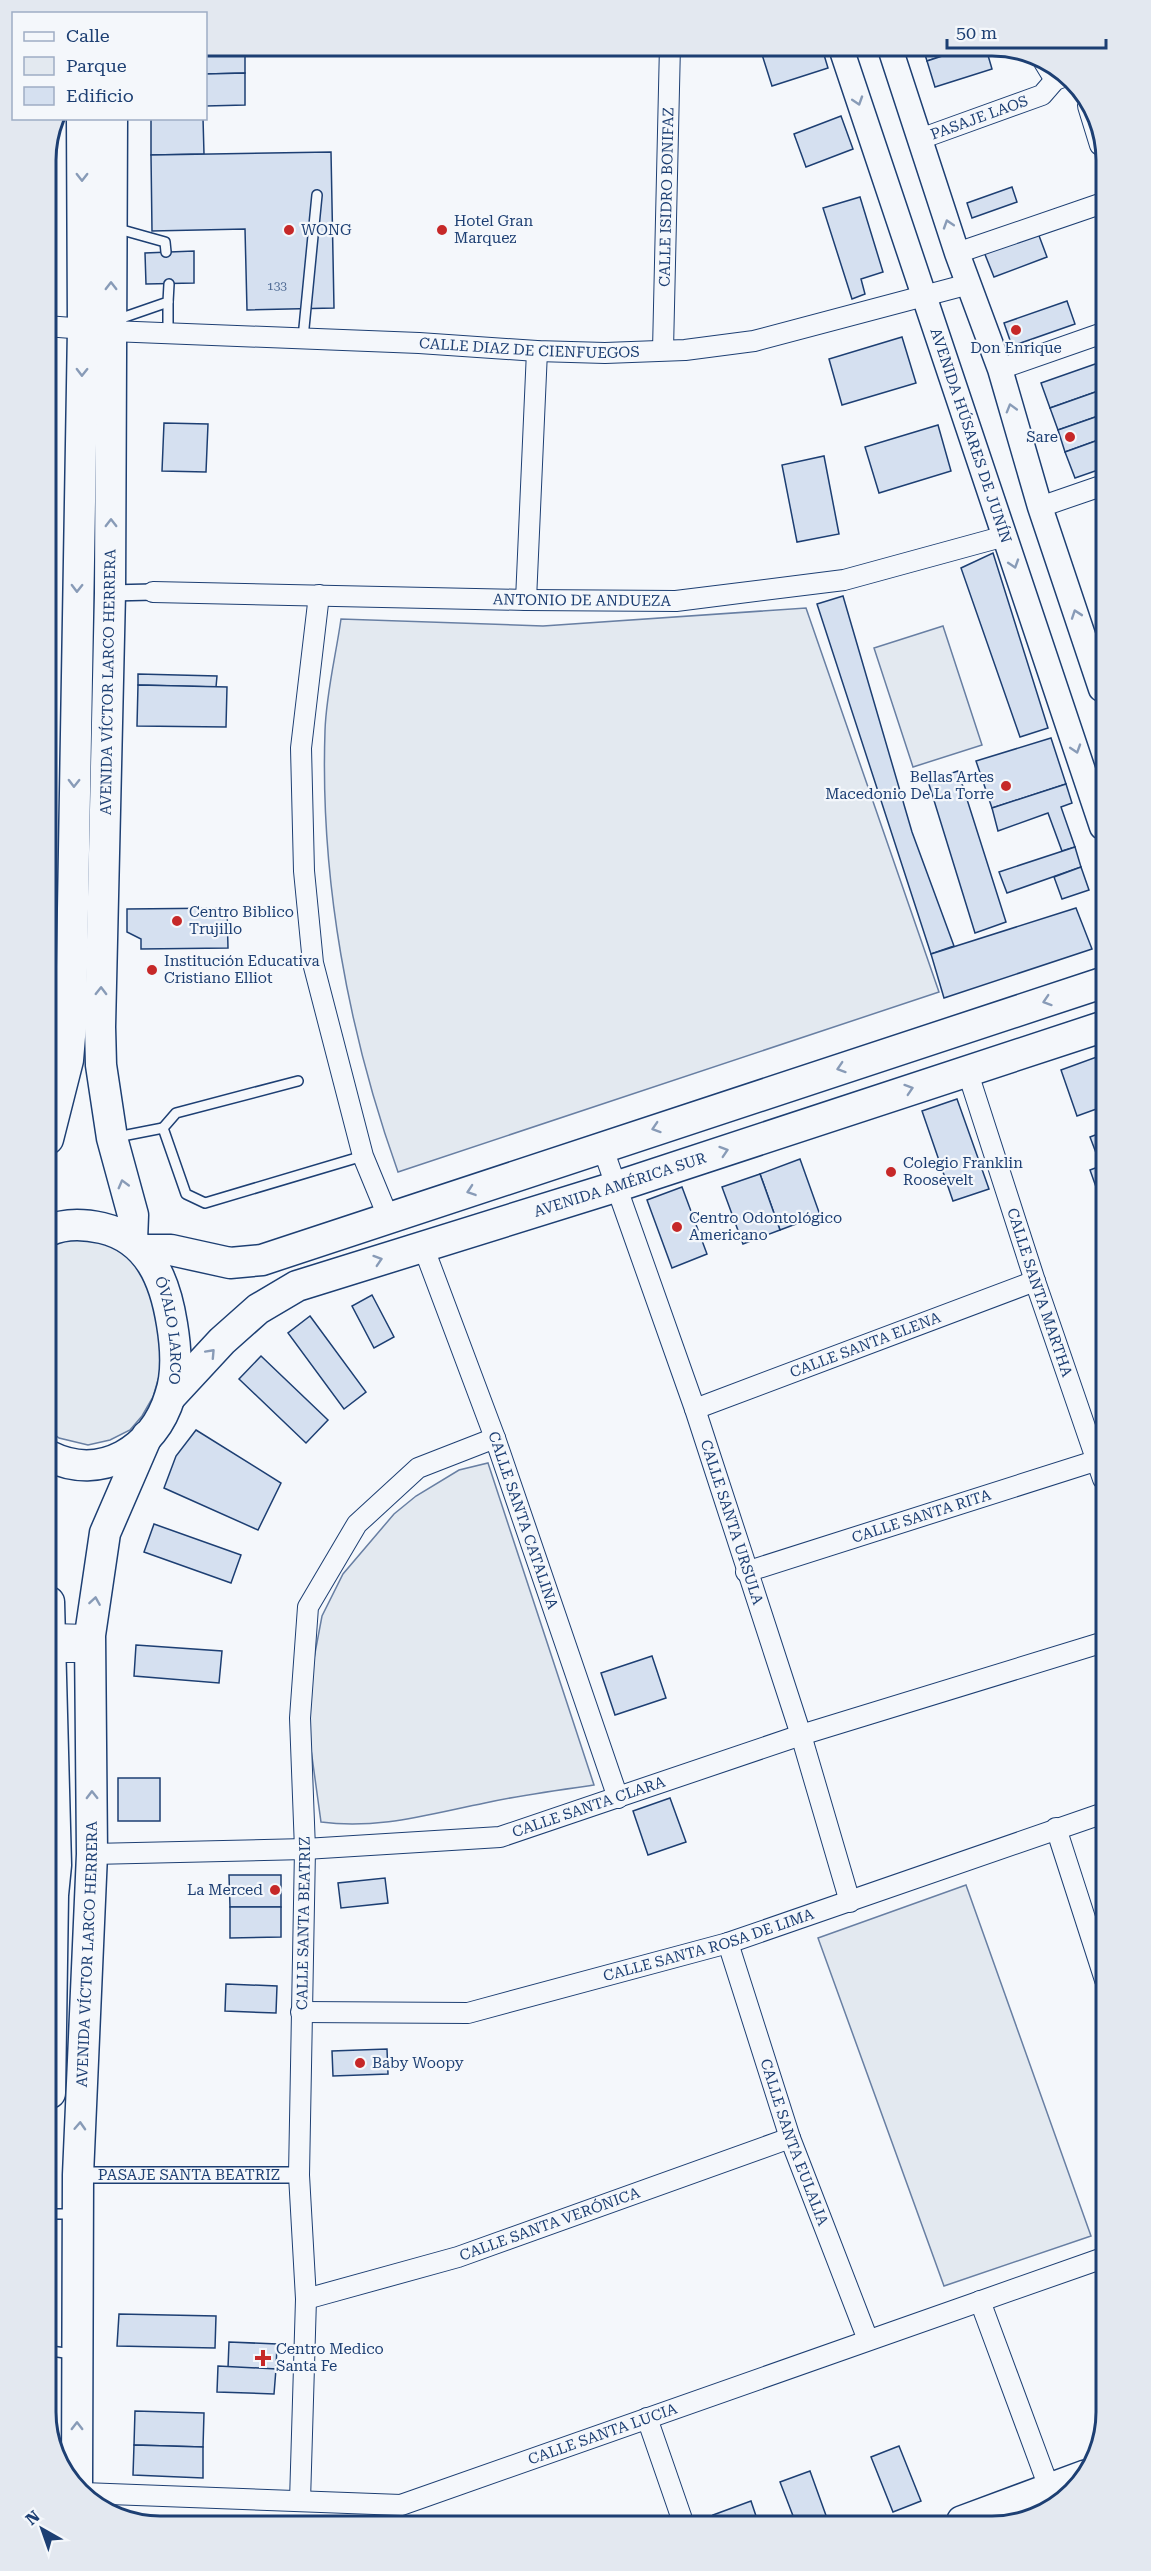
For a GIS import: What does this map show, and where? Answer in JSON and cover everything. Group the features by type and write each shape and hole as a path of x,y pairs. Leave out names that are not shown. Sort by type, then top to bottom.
{"main road":[{"name":"AVENIDA VÍCTOR LARCO HERRERA","path":"56,1107 68,1060 85,1026 110,593 102,327 82,120"},
{"name":"AVENIDA VÍCTOR LARCO HERRERA","path":"112,120 112,227 102,327 85,1026 101,1065 112,1138 133,1215 138,1246"},
{"path":"56,1229 73,1225 92,1225 111,1230 138,1246 171,1250 230,1263 262,1260 1096,985"},
{"name":"AVENIDA AMÉRICA SUR","path":"171,1396 222,1341 258,1309 297,1286 615,1187 1096,1029"},
{"name":"ÓVALO LARCO","path":"56,1459 72,1465 101,1466 125,1456 147,1436 162,1415 171,1396 177,1353 168,1297 161,1277 138,1246"},
{"name":"AVENIDA VÍCTOR LARCO HERRERA","path":"76,2474 64,2353 64,2214 78,2175 92,1854 90,1644 105,1533 147,1436"},
{"path":"975,2516 1051,2494"}],"street":[{"name":"CALLE ISIDRO BONIFAZ","path":"663,350 670,56"},
{"name":"AVENIDA HÚSARES DE JUNÍN","path":"844,56 1096,809"},
{"path":"893,56 957,253 1000,369 1040,507 1096,655"},
{"name":"PASAJE LAOS","path":"920,139 1042,95 1058,80"},
{"path":"957,253 1096,205"},
{"name":"CALLE DIAZ DE CIENFUEGOS","path":"56,326 605,353 754,341 969,284"},
{"path":"1000,369 1096,335"},
{"path":"526,600 537,351"},
{"path":"1040,507 1096,488"},
{"name":"ANTONIO DE ANDUEZA","path":"153,592 676,601 844,580 1005,536"},
{"path":"110,593 153,592"},
{"path":"318,595 302,748 304,872 313,963 363,1156 389,1219"},
{"name":"CALLE SANTA MARTHA","path":"967,1070 1035,1281 1096,1455"},
{"name":"CALLE SANTA URSULA","path":"602,1146 695,1409 746,1572 801,1735 850,1902"},
{"name":"CALLE SANTA CATALINA","path":"423,1246 495,1438 618,1798"},
{"name":"CALLE SANTA ELENA","path":"695,1409 1035,1281"},
{"name":"CALLE SANTA BEATRIZ","path":"300,2501 306,2299 299,2175 306,1849 300,1718 308,1607 357,1524 418,1468 495,1438"},
{"name":"CALLE SANTA RITA","path":"746,1572 1096,1470"},
{"path":"56,1643 90,1644"},
{"name":"CALLE SANTA CLARA","path":"56,1864 92,1854 306,1849 500,1837 801,1735 1096,1644"},
{"name":"CALLE SANTA ROSA DE LIMA","path":"301,2012 468,2013 728,1943 1096,1816"},
{"path":"1056,1828 1096,1952"},
{"path":"56,1895 90,1895"},
{"name":"CALLE SANTA EULALIA","path":"728,1943 790,2138 868,2340"},
{"name":"CALLE SANTA VERÓNICA","path":"306,2299 458,2257 790,2138"},
{"name":"PASAJE SANTA BEATRIZ","path":"78,2175 299,2175"},
{"name":"CALLE SANTA LUCIA","path":"95,2493 400,2505 1096,2260"},
{"path":"980,2301 1051,2494"},
{"path":"647,2418 681,2516"}],"lane":[{"path":"303,338 317,195"},
{"path":"112,227 165,242 166,252"},
{"path":"168,333 169,284"},
{"path":"102,327 168,302"},
{"path":"112,1138 163,1128 176,1113 298,1081"},
{"path":"163,1128 186,1194 205,1203 363,1156"}],"green space":[{"path":"806,608 939,992 398,1172 380,1119 352,1010 341,954 327,843 325,731 329,689 341,619 543,626"},
{"path":"943,626 982,745 913,767 874,648"},
{"path":"119,1231 166,1324 160,1373 153,1397 142,1416 130,1430 110,1440 88,1445 56,1436 56,1238"},
{"path":"488,1463 594,1785 383,1822 342,1824 321,1822 305,1706 322,1616 343,1574 394,1514 416,1496 459,1470"},
{"path":"966,1885 1091,2236 944,2286 818,1938"}],"building":[{"path":"207,56 245,56 245,73 207,74"},
{"path":"762,56 824,56 828,68 772,86"},
{"path":"925,56 942,56 927,61"},
{"path":"942,56 988,56 992,69 935,87 927,61"},
{"path":"245,73 245,105 207,106 207,74"},
{"path":"841,116 853,149 806,167 794,134"},
{"path":"151,120 203,120 204,154 151,155"},
{"name":"WONG","path":"331,152 334,308 247,310 245,229 152,231 151,155"},
{"path":"1012,187 1017,202 972,218 967,203"},
{"path":"860,197 883,272 861,279 865,294 852,299 823,208"},
{"path":"1038,233 1047,257 994,277 984,252"},
{"path":"194,251 194,283 146,284 145,253"},
{"path":"1067,301 1075,324 1012,346 1004,323"},
{"path":"902,337 916,383 842,405 829,359"},
{"path":"1096,364 1096,392 1050,408 1041,383"},
{"path":"1096,392 1096,417 1058,430 1050,408"},
{"path":"1096,417 1096,441 1065,452 1058,430"},
{"path":"164,423 208,424 206,472 162,471"},
{"path":"938,425 951,471 879,493 865,447"},
{"path":"1096,441 1096,471 1075,478 1065,452"},
{"path":"824,456 839,534 797,542 782,465"},
{"path":"993,553 1048,728 1020,737 961,568"},
{"path":"843,596 912,832 954,946 931,954 817,604"},
{"path":"138,674 217,676 216,687 138,685"},
{"path":"138,685 227,687 226,727 137,726"},
{"path":"1051,738 1066,784 992,808 976,761"},
{"path":"958,771 1006,922 975,933 928,781"},
{"path":"1066,784 1072,803 1061,807 1075,847 1062,851 1048,813 998,831 992,808"},
{"path":"1075,847 1081,867 1007,893 999,872"},
{"path":"1081,867 1089,890 1062,899 1054,877"},
{"name":"Centro Biblico Trujillo","path":"227,908 228,948 141,949 141,939 127,932 127,909"},
{"path":"1076,908 1092,949 944,998 931,954"},
{"path":"1096,1057 1096,1109 1077,1116 1061,1070"},
{"path":"957,1099 989,1189 953,1201 922,1111"},
{"path":"1096,1135 1096,1153 1090,1137"},
{"path":"800,1159 820,1215 780,1230 760,1174"},
{"path":"1096,1168 1096,1187 1090,1170"},
{"path":"760,1174 780,1230 743,1244 722,1187"},
{"name":"Centro Odontológico Americano","path":"682,1187 707,1254 672,1268 647,1200"},
{"path":"372,1295 394,1337 374,1348 352,1306"},
{"path":"310,1316 366,1392 344,1409 288,1333"},
{"path":"261,1356 328,1420 306,1443 239,1379"},
{"path":"196,1430 281,1483 258,1530 164,1488 176,1456"},
{"path":"154,1524 241,1555 231,1583 144,1552"},
{"path":"136,1645 222,1651 219,1683 134,1676"},
{"path":"652,1656 666,1698 615,1715 601,1673"},
{"path":"118,1778 160,1778 160,1821 118,1821"},
{"path":"670,1798 686,1842 648,1855 633,1811"},
{"path":"229,1875 281,1875 281,1907 230,1907"},
{"path":"385,1878 388,1903 341,1908 338,1883"},
{"path":"230,1907 281,1907 281,1937 230,1938"},
{"path":"226,1984 277,1986 276,2013 225,2011"},
{"name":"Baby Woopy","path":"387,2049 388,2074 333,2076 332,2051"},
{"path":"119,2314 216,2316 215,2348 117,2346"},
{"path":"229,2342 277,2344 276,2369 228,2368"},
{"path":"218,2366 276,2369 274,2394 217,2392"},
{"path":"135,2411 204,2413 203,2447 134,2445"},
{"path":"134,2445 203,2447 203,2478 133,2475"},
{"path":"899,2446 921,2501 893,2512 871,2457"},
{"path":"810,2471 826,2516 793,2516 780,2482"},
{"path":"751,2501 756,2516 713,2516"}],"place":[{"name":"WONG","path":"289,230"},
{"name":"Hotel Gran Marquez","path":"442,230"},
{"name":"Don Enrique","path":"1016,330"},
{"name":"Sare","path":"1070,437"},
{"name":"Bellas Artes Macedonio De La Torre","path":"1006,786"},
{"name":"Centro Biblico Trujillo","path":"177,921"},
{"name":"Institución Educativa Cristiano Elliot","path":"152,970"},
{"name":"Colegio Franklin Roosevelt","path":"891,1172"},
{"name":"Centro Odontológico Americano","path":"677,1227"},
{"name":"La Merced","path":"275,1890"},
{"name":"Baby Woopy","path":"360,2063"},
{"name":"Centro Medico Santa Fe","path":"263,2358"}]}
